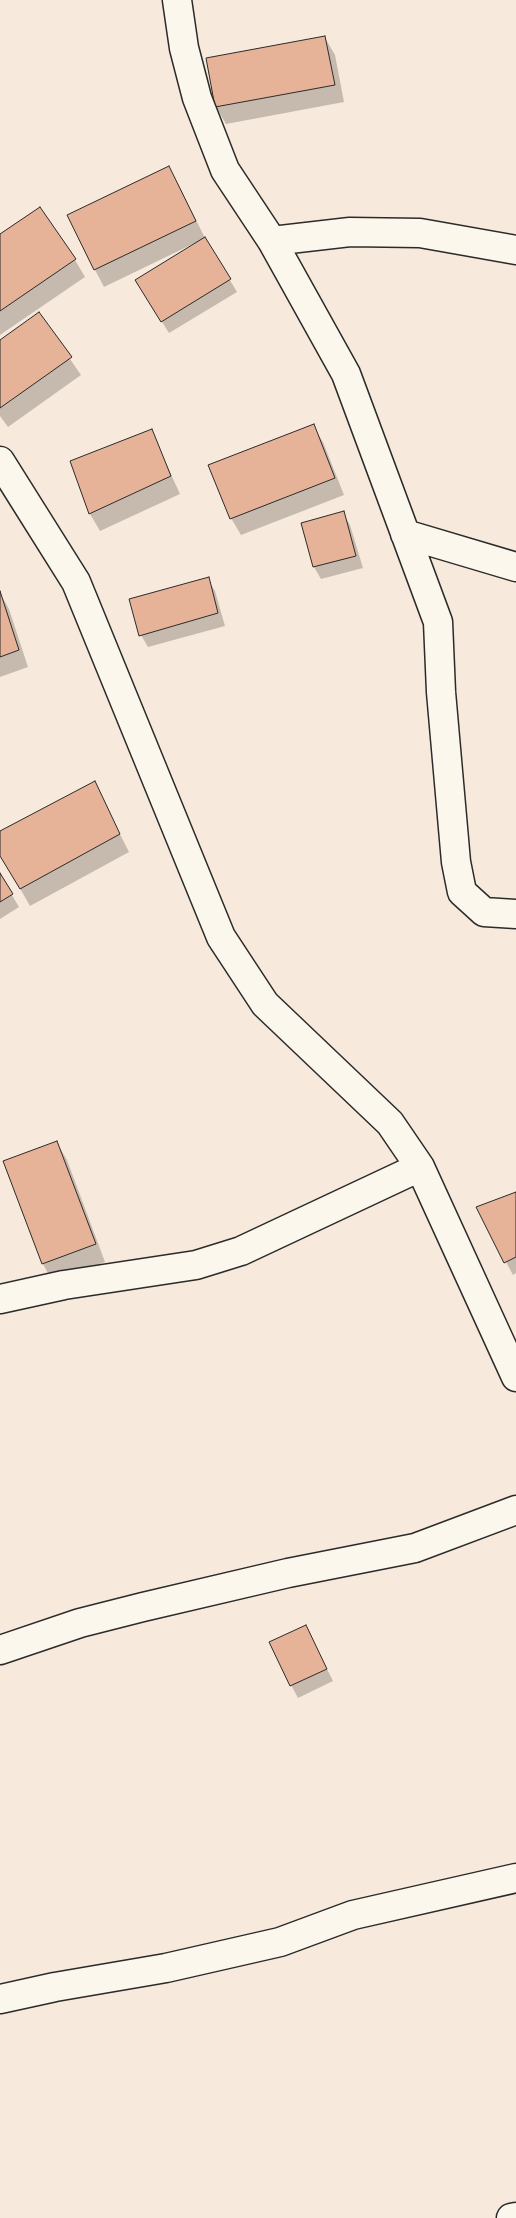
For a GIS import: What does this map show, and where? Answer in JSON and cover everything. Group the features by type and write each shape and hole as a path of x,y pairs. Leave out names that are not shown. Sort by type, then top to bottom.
{"street":[{"path":"177,0 184,48 197,98 226,170 272,242 346,374 438,622 440,692 456,862 462,892 484,912 516,914"},
{"path":"272,242 350,232 420,233 516,250"},
{"path":"0,461 76,582 221,937 265,1004 390,1123 420,1168 516,1377"},
{"path":"406,534 516,568"},
{"path":"0,1299 64,1286 196,1265 241,1252 420,1168"},
{"path":"0,1650 80,1623 142,1607 288,1573 415,1548 516,1510"},
{"path":"0,1999 55,1987 166,1968 280,1942 353,1915 516,1878"},
{"path":"511,2218 516,2217"}],"building":[{"path":"325,36 335,85 215,107 206,58"},
{"path":"169,166 196,221 94,270 67,215"},
{"path":"40,207 76,259 0,311 0,234"},
{"path":"205,237 231,279 161,322 135,280"},
{"path":"39,312 72,357 0,408 0,340"},
{"path":"314,424 335,478 230,519 208,465"},
{"path":"152,429 171,476 89,514 70,461"},
{"path":"344,511 356,556 313,567 301,523"},
{"path":"209,577 218,613 139,636 129,599"},
{"path":"0,591 19,650 0,657"},
{"path":"95,781 120,834 20,889 0,856 0,831"},
{"path":"0,873 13,894 0,902"},
{"path":"57,1141 96,1244 42,1264 3,1161"},
{"path":"516,1192 516,1257 504,1263 476,1207"},
{"path":"306,1625 327,1669 290,1686 269,1642"}]}
